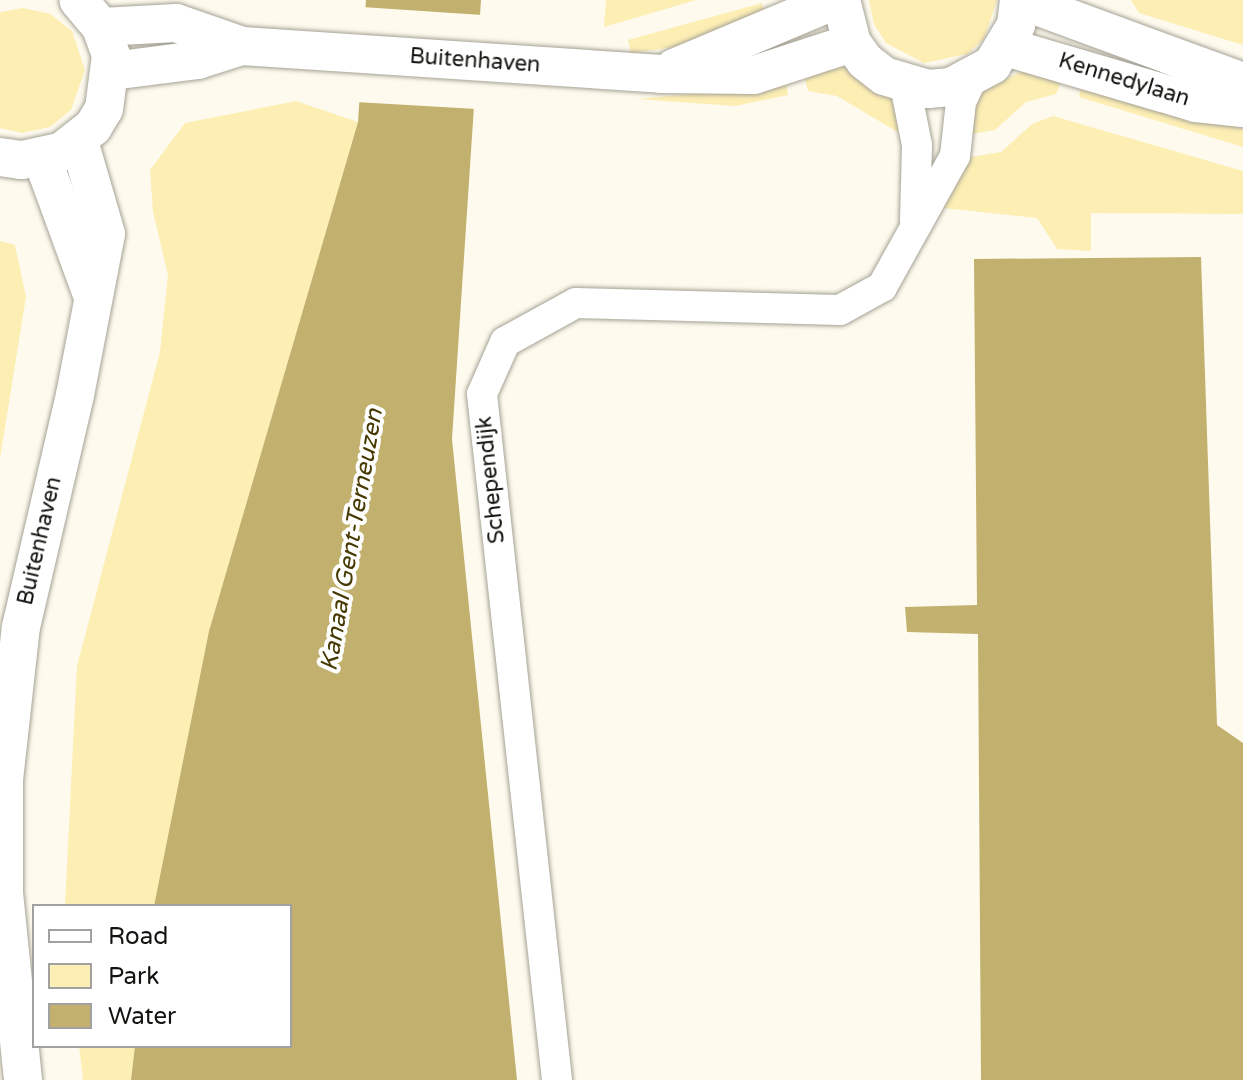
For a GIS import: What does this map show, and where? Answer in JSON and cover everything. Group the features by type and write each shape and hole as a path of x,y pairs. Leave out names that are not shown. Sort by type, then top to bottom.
{"main road":[{"path":"839,0 852,43 865,61 905,85 951,87 972,78 1006,47 1020,0"},
{"name":"Buitenhaven","path":"661,74 839,0"},
{"name":"Kennedylaan","path":"1020,0 1243,82"},
{"path":"0,157 42,158 79,141 104,109 112,71 89,13"},
{"name":"Buitenhaven","path":"89,13 176,23 242,46 661,74 754,75 852,43"},
{"name":"Buitenhaven","path":"112,71 198,60 242,46"},
{"name":"Kennedylaan","path":"1006,47 1196,103 1243,108"},
{"name":"Buitenhaven","path":"23,1080 4,894 4,780 21,627 78,382 91,292 106,234 79,141"},
{"name":"Buitenhaven","path":"42,158 91,292"}],"street":[{"name":"Schependijk","path":"557,1080 482,394 505,342 576,303 840,310 882,287 955,156 961,102 972,78"},
{"name":"Schependijk","path":"905,85 917,145 915,229"}],"green space":[{"path":"606,0 696,0 604,27"},
{"path":"869,0 997,0 984,39 967,54 924,63 886,43 874,24"},
{"path":"1131,0 1243,0 1243,45 1139,13"},
{"path":"762,3 766,20 683,46 631,53 628,40"},
{"path":"23,8 50,14 72,31 85,70 71,110 50,127 22,133 0,128 0,12"},
{"path":"835,65 869,76 893,99 905,131 896,131 837,96 808,91 803,71"},
{"path":"1023,71 1064,75 1056,94 1026,102 995,130 966,135 981,91"},
{"path":"785,76 788,95 735,106 637,99 722,91"},
{"path":"1082,80 1243,129 1243,147 1079,97"},
{"path":"296,101 358,122 209,631 154,904 65,904 77,666 160,352 168,275 153,212 150,170 185,123"},
{"path":"1053,116 1243,171 1243,214 1091,213 1091,251 1057,249 1037,218 943,208 965,158 1001,152 1032,124"},
{"path":"0,241 15,245 26,297 0,458"},
{"path":"79,1048 135,1048 131,1080 83,1080"}],"water":[{"name":"Kanaal Gent-Terneuzen","path":"366,0 481,0 452,439 517,1080 131,1080 135,1048 292,1048 292,904 154,904 209,631 358,122"},
{"path":"1201,257 1217,725 1243,743 1243,1080 981,1080 978,634 907,632 905,607 977,605 974,259"}],"pier":[{"path":"362,7 482,15 476,109 356,102"}]}
